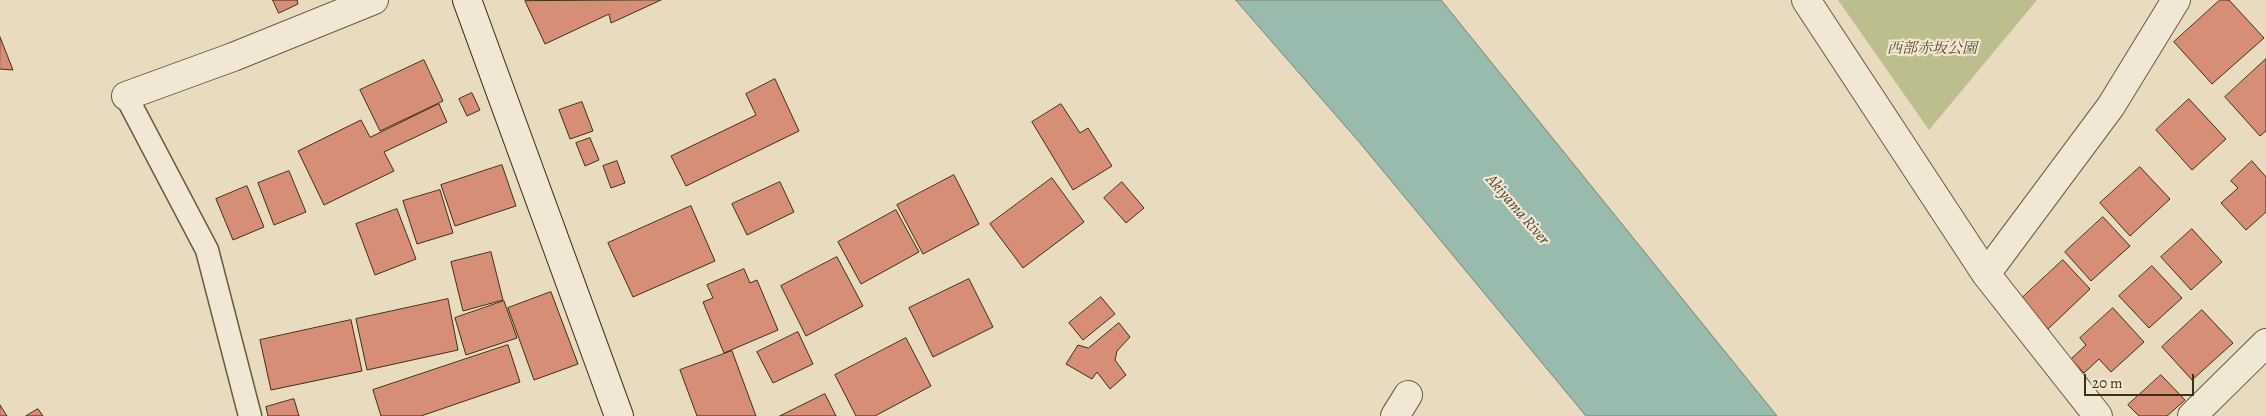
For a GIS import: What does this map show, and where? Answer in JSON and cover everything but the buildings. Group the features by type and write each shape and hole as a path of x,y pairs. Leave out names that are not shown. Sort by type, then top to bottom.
{"street":[{"path":"126,96 233,57 374,0"},
{"path":"467,0 619,416"},
{"path":"1806,0 1986,274 2098,416"},
{"path":"1986,274 2111,106 2176,0"},
{"path":"2192,416 2266,343"}],"lane":[{"path":"126,96 207,250 250,416"}],"green space":[{"name":"西部赤坂公園","path":"1838,0 2037,0 1929,130"}],"water":[{"name":"Akiyama River","path":"1236,0 1441,0 1777,416 1586,416 1360,143"}]}
